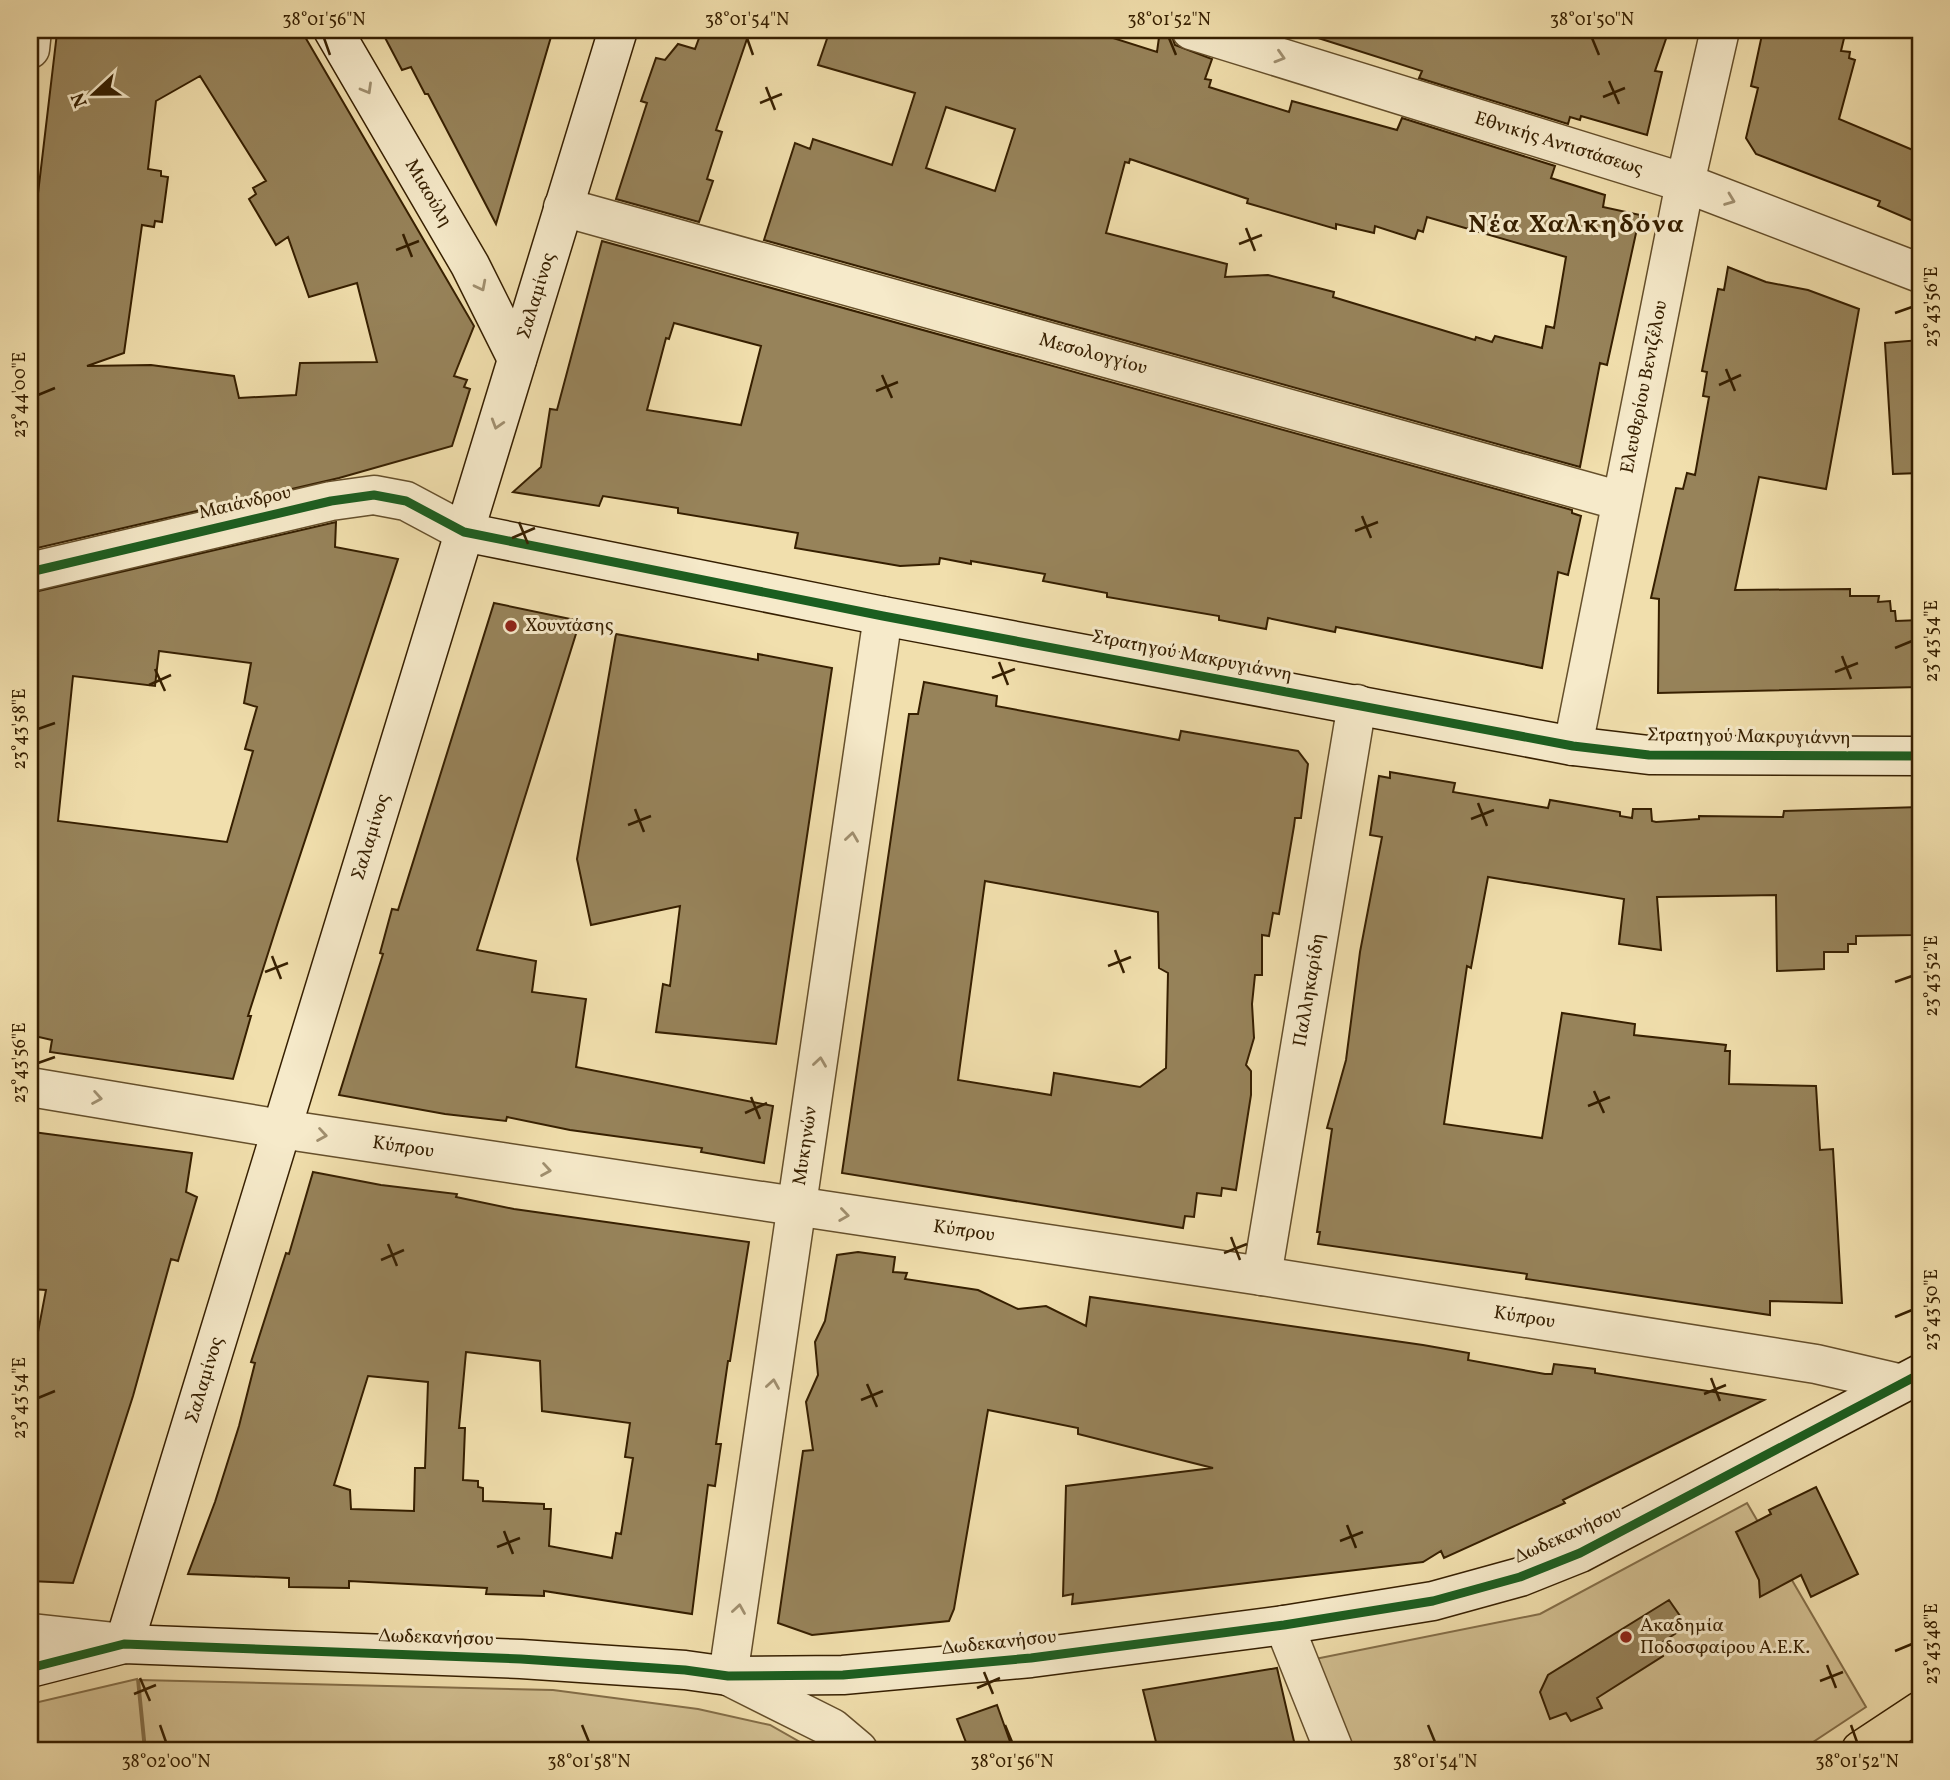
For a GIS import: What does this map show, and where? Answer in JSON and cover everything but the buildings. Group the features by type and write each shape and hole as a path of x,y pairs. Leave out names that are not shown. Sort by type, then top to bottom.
{"highway":[{"path":"1861,1750 1920,1711"}],"street":[{"path":"30,49 32,30"},
{"name":"Μιαούλη","path":"333,30 470,265 517,359"},
{"name":"Σαλαμίνος","path":"124,1644 618,30"},
{"name":"Εθνικής Αντιστάσεως","path":"1191,30 1685,183 1920,273"},
{"name":"Ελευθερίου Βενιζέλου","path":"1573,746 1685,183 1720,30"},
{"name":"Μεσολογγίου","path":"563,207 1621,501"},
{"name":"Μαιάνδρου","path":"30,572 331,501 374,495 405,500 464,531"},
{"name":"Στρατηγού Μακρυγιάννη","path":"464,531 883,616 1573,746 1649,755 1920,756"},
{"name":"Μυκηνών","path":"728,1676 799,1209 883,616"},
{"name":"Παλληκαρίδη","path":"1262,1276 1357,704"},
{"name":"Κύπρου","path":"30,1087 281,1129 799,1209 1262,1276 1909,1378"},
{"name":"Δωδεκανήσου","path":"30,1668 124,1644 521,1659 685,1670 728,1676 897,1672 1031,1658 1284,1625 1433,1601 1520,1577 1580,1553 1909,1378"},
{"path":"1284,1625 1334,1750"},
{"path":"30,1633 124,1644"},
{"path":"728,1676 832,1728 858,1750"}],"shaded area":[{"name":"Ακαδημία Ποδοσφαίρου Α.Ε.Κ.","path":"1747,1503 1866,1707 1801,1750 1351,1750 1315,1659 1540,1614"},
{"path":"137,1679 144,1750 30,1750 30,1704"},
{"path":"139,1680 553,1690 698,1709 770,1725 814,1750 146,1750"}],"cycle path":[{"path":"30,572 331,501 374,495 406,501 464,532 883,616 1573,746 1649,755 1920,756"},
{"path":"30,1668 124,1644 521,1659 685,1670 728,1676 843,1675 1031,1658 1284,1625 1433,1601 1520,1577 1580,1553 1920,1374"}],"place":[{"name":"Χουντάσης","path":"511,626"},
{"name":"Ακαδημία Ποδοσφαίρου Α.Ε.Κ.","path":"1626,1637"}],"district":[{"name":"Νέα Χαλκηδόνα","path":"1577,225"}]}
